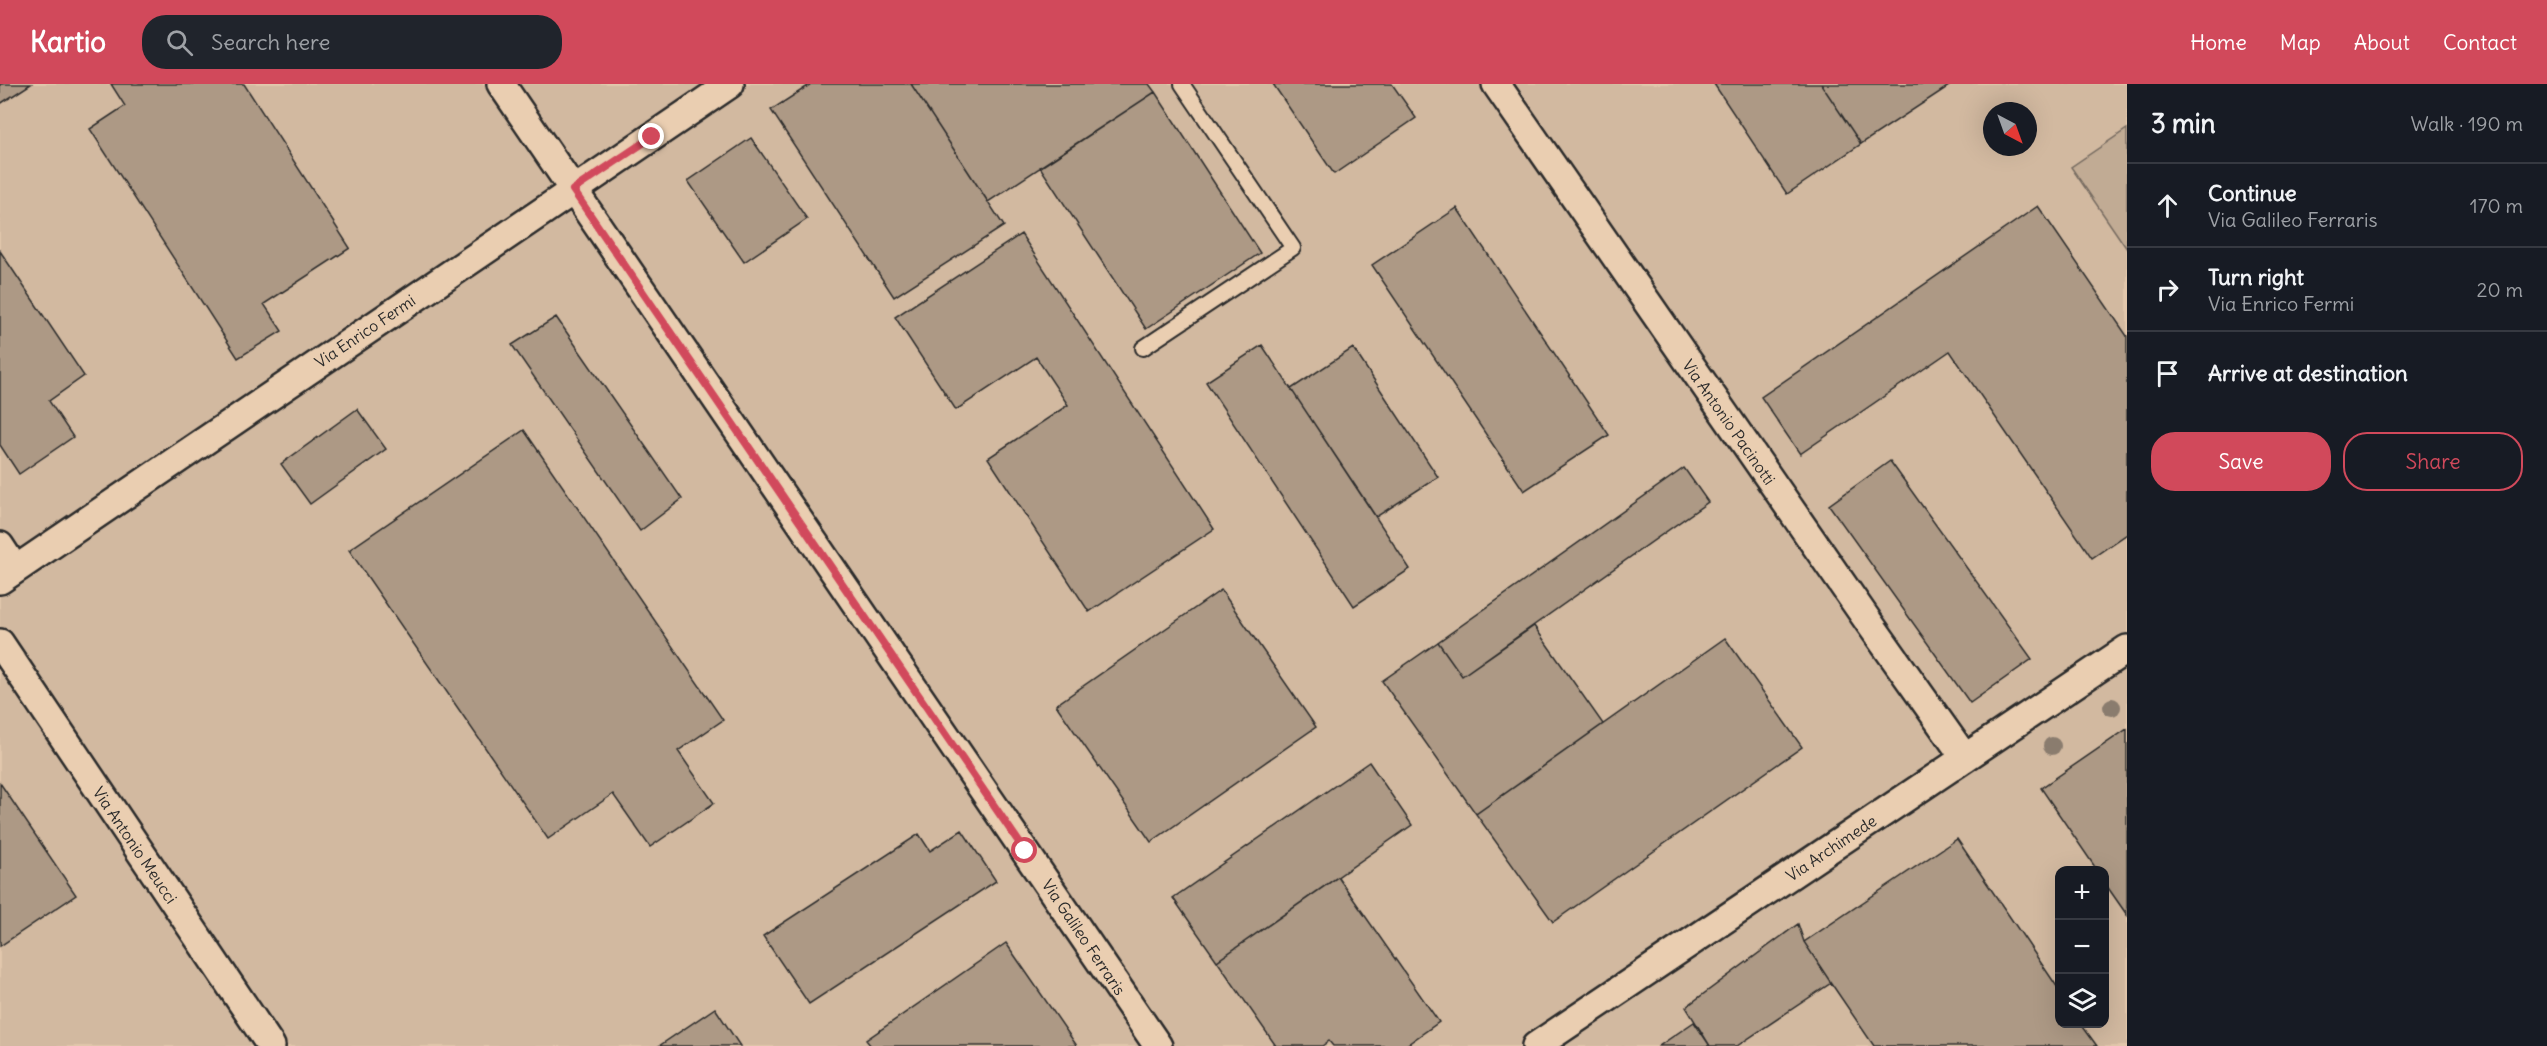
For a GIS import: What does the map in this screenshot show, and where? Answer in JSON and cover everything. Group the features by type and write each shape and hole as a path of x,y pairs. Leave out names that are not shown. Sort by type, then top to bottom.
{"street":[{"name":"Via Galileo Ferraris","path":"501,84 1158,1046"},
{"name":"Via Enrico Fermi","path":"8,574 730,84"},
{"name":"Via Antonio Pacinotti","path":"1496,84 1965,758"},
{"path":"0,546 8,574"},
{"name":"Via Antonio Meucci","path":"0,643 271,1046"},
{"name":"Via Archimede","path":"1536,1046 2127,649"}],"lane":[{"path":"1143,348 1293,248 1182,84"}],"shaded area":[{"path":"0,84 2127,84 2127,129 2071,167 2127,249 2127,1046 0,1046"},
{"path":"2127,129 2127,249 2071,167"}],"building":[{"path":"0,84 31,84 0,104"},
{"path":"111,84 244,84 350,248 264,304 282,331 238,358 90,129 125,106"},
{"path":"811,84 911,84 1004,226 894,297 771,110"},
{"path":"911,84 1149,84 1155,92 988,202"},
{"path":"1273,84 1392,84 1416,118 1334,174"},
{"path":"1714,84 1821,84 1861,144 1787,194"},
{"path":"1821,84 1952,84 1861,144"},
{"path":"1155,92 1260,253 1146,329 1040,167"},
{"path":"751,138 807,219 744,262 688,181"},
{"path":"2038,206 2127,336 2127,534 2092,558 1950,351 1800,454 1761,397"},
{"path":"1457,208 1609,435 1524,491 1372,265"},
{"path":"1021,234 1214,529 1089,612 988,458 1068,405 1036,357 956,410 895,317"},
{"path":"0,251 84,376 49,401 73,437 19,474 0,445"},
{"path":"556,317 682,499 640,531 512,345"},
{"path":"1262,345 1410,569 1354,606 1206,382"},
{"path":"1353,348 1438,477 1376,517 1291,389"},
{"path":"357,409 386,449 310,504 281,464"},
{"path":"524,430 723,720 678,751 714,803 650,847 613,794 548,839 349,550"},
{"path":"1890,461 2032,659 1970,703 1829,505"},
{"path":"1684,468 1708,502 1462,676 1438,642"},
{"path":"1221,590 1316,727 1151,842 1056,705"},
{"path":"1534,626 1603,724 1476,814 1382,681 1438,642 1462,676"},
{"path":"1725,638 1802,747 1553,922 1476,814"},
{"path":"2127,729 2127,915 2109,889 2109,866 2094,866 2041,788"},
{"path":"1369,762 1412,825 1217,961 1173,898"},
{"path":"0,783 76,895 0,946"},
{"path":"962,830 996,881 809,1004 763,936 919,834 930,851"},
{"path":"1957,839 2055,984 2055,1028 2084,1028 2097,1046 1874,1046 1804,942"},
{"path":"1338,877 1439,1022 1405,1046 1333,1046 1329,1041 1322,1046 1276,1046 1217,961"},
{"path":"1798,924 1804,942 1831,983 1737,1046 1710,1046 1686,1007"},
{"path":"1006,943 1077,1046 871,1046 866,1040"},
{"path":"715,1008 740,1046 659,1046"},
{"path":"1694,1022 1710,1046 1659,1046"}],"route":[{"path":"652,137 573,190 1025,851"}]}
